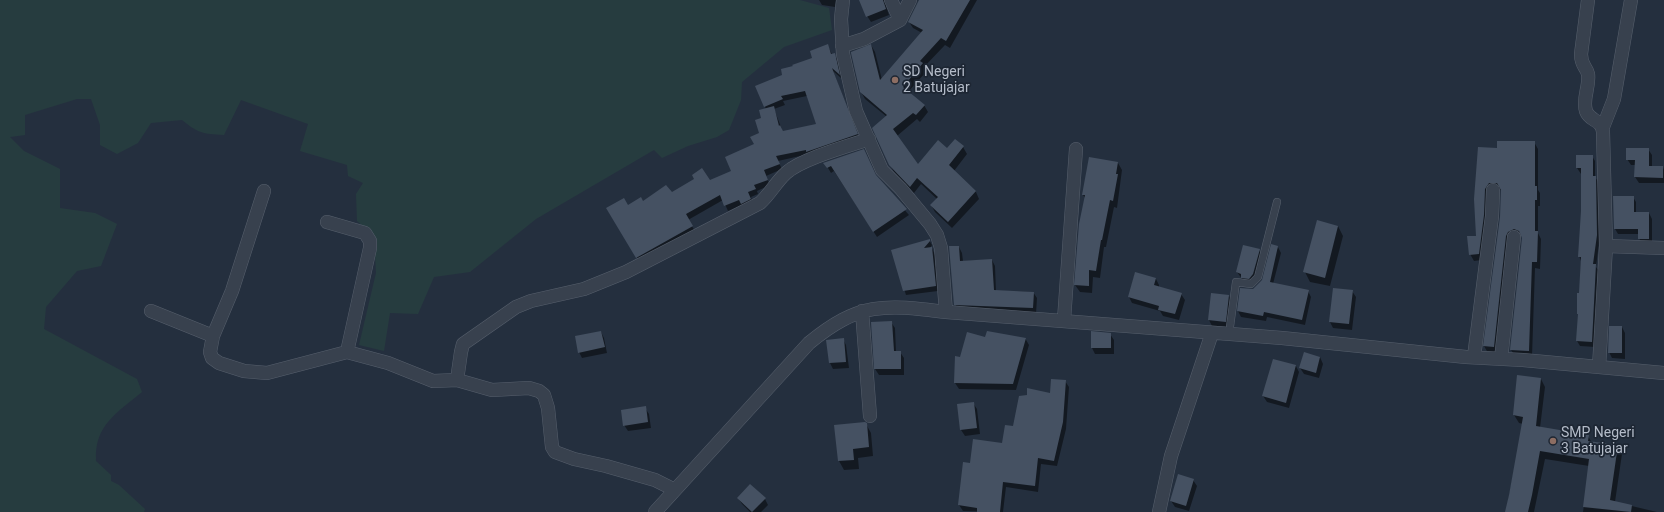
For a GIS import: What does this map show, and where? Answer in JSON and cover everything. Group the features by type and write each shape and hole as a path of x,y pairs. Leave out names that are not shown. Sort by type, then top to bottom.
{"street":[{"path":"843,0 841,19 842,46 856,111 882,170 906,195 930,224 937,235 941,248 946,312"},
{"path":"892,0 900,20"},
{"path":"842,46 864,39 900,20 910,0"},
{"path":"1588,0 1581,54 1581,62 1588,73 1585,107 1588,115 1603,127"},
{"path":"1599,367 1606,246 1603,127 1614,100 1631,0"},
{"path":"457,380 463,344 516,307 531,301 584,289 626,272 760,202 767,196 786,173 795,167 832,152 869,140"},
{"path":"1064,320 1076,149"},
{"path":"1474,357 1492,216 1492,190"},
{"path":"264,191 232,291 213,336 210,352 212,358 226,365 257,373 276,372 347,352 388,363 433,381 457,380 492,390 529,388 539,391 544,395 548,408 552,447 555,452 574,459 606,466 655,480 675,490"},
{"path":"327,222 365,233 370,241 370,248 347,352"},
{"path":"1501,359 1514,237"},
{"path":"1606,246 1664,248"},
{"path":"656,512 809,344 839,321 862,311 878,307 906,307 946,312 1282,338 1474,357 1664,373"},
{"path":"151,311 213,336"},
{"path":"862,311 870,416"},
{"path":"1159,512 1171,456 1212,333"}],"lane":[{"path":"1229,334 1236,282 1251,284 1258,277 1276,202"}],"green space":[{"path":"0,0 800,0 829,8 832,30 784,47 742,82 741,100 729,130 717,137 688,146 662,158 654,150 536,219 470,272 434,277 418,314 390,313 384,351 359,345 376,273 374,236 357,221 356,194 363,183 348,176 347,165 300,151 308,124 241,100 224,135 201,132 192,128 182,120 151,123 138,143 117,154 100,145 100,125 91,99 77,99 25,115 25,135 10,137 24,151 60,169 60,208 95,213 117,224 101,266 77,271 46,307 44,329 137,379 142,392 116,414 103,429 96,449 96,461 111,475 111,481 119,485 145,509 144,512 0,512"}],"building":[{"path":"859,0 883,0 886,9 866,17"},
{"path":"919,0 970,0 946,41 941,38 920,61 923,63 903,87 925,105 916,115 913,113 893,129 918,164 938,140 947,148 955,139 964,146 949,165 976,191 948,222 930,205 938,197 917,178 910,187 889,165 872,128 887,115 860,92 851,53 871,44 880,80 923,30 908,22"},
{"path":"828,44 831,54 835,53 840,75 832,68 858,134 806,152 806,150 776,156 780,164 764,170 768,180 754,185 756,189 748,192 751,199 741,204 739,200 724,206 720,195 686,214 693,226 636,258 606,208 624,198 628,205 641,197 643,201 666,185 672,192 694,179 692,175 702,168 710,180 731,171 725,157 754,144 750,137 759,133 755,120 761,118 759,110 774,106 779,126 780,125 783,131 816,124 805,91 781,96 783,99 764,107 755,86 782,75 781,69 812,58 810,51"},
{"path":"1497,141 1535,141 1535,186 1537,186 1537,200 1535,200 1535,231 1538,231 1537,262 1532,262 1529,351 1510,350 1522,238 1519,231 1514,229 1508,232 1506,236 1494,347 1483,346 1500,217 1501,190 1497,183 1489,183 1485,189 1484,215 1479,254 1469,255 1467,236 1476,236 1474,199 1478,147 1497,148"},
{"path":"1626,148 1649,148 1649,166 1663,166 1663,178 1634,177 1635,160 1626,160"},
{"path":"864,149 876,175 907,209 873,232 831,166 827,168 823,163"},
{"path":"1576,155 1593,155 1593,176 1596,176 1597,235 1593,264 1596,264 1592,342 1576,341 1578,314 1577,293 1579,293 1581,257 1578,257 1581,211 1581,168 1576,168"},
{"path":"1089,157 1118,162 1116,174 1118,174 1113,201 1110,200 1096,271 1089,270 1089,286 1074,285 1079,224 1085,195 1082,195"},
{"path":"1613,196 1634,196 1634,212 1649,212 1649,239 1638,239 1638,229 1614,229"},
{"path":"1317,220 1338,226 1325,278 1303,272"},
{"path":"930,239 924,248 932,247 936,286 903,291 891,250"},
{"path":"1271,244 1278,246 1270,282 1309,290 1302,320 1264,312 1263,316 1237,311 1240,288 1253,289 1262,280"},
{"path":"1243,245 1260,249 1253,274 1249,279 1241,278 1241,274 1236,272"},
{"path":"949,246 959,246 960,261 992,259 994,290 1034,292 1033,308 954,305"},
{"path":"1135,272 1156,278 1154,285 1182,293 1175,314 1158,310 1159,306 1128,297"},
{"path":"1333,288 1353,290 1349,324 1329,322"},
{"path":"1211,293 1229,295 1226,322 1208,320"},
{"path":"892,321 894,351 901,351 901,369 874,369 871,322"},
{"path":"1609,326 1622,326 1622,353 1608,353"},
{"path":"601,331 605,347 578,353 575,336"},
{"path":"987,331 1026,338 1013,384 954,383 955,356 960,357 967,332 985,337"},
{"path":"1091,331 1111,333 1111,348 1091,348"},
{"path":"844,338 846,362 829,363 826,340"},
{"path":"1304,352 1320,357 1316,373 1299,368"},
{"path":"1273,359 1296,365 1286,403 1262,396"},
{"path":"1517,375 1541,378 1536,426 1589,435 1588,441 1618,445 1610,500 1632,505 1631,512 1583,507 1589,459 1540,451 1528,512 1505,512 1523,417 1513,415"},
{"path":"1051,379 1066,380 1063,422 1054,461 1038,458 1035,486 1003,482 1000,512 977,512 977,508 958,505 963,462 970,463 973,439 1002,443 1005,425 1013,426 1019,396 1027,395 1027,388 1050,393"},
{"path":"974,402 977,428 960,430 957,404"},
{"path":"646,406 648,422 623,426 621,410"},
{"path":"867,423 869,447 853,449 854,460 838,461 834,425"},
{"path":"1178,474 1194,479 1186,506 1170,501"},
{"path":"750,484 766,498 752,512 737,498"}],"place":[{"name":"SD Negeri 2 Batujajar","path":"895,80"},
{"name":"SMP Negeri 3 Batujajar","path":"1553,441"}]}
